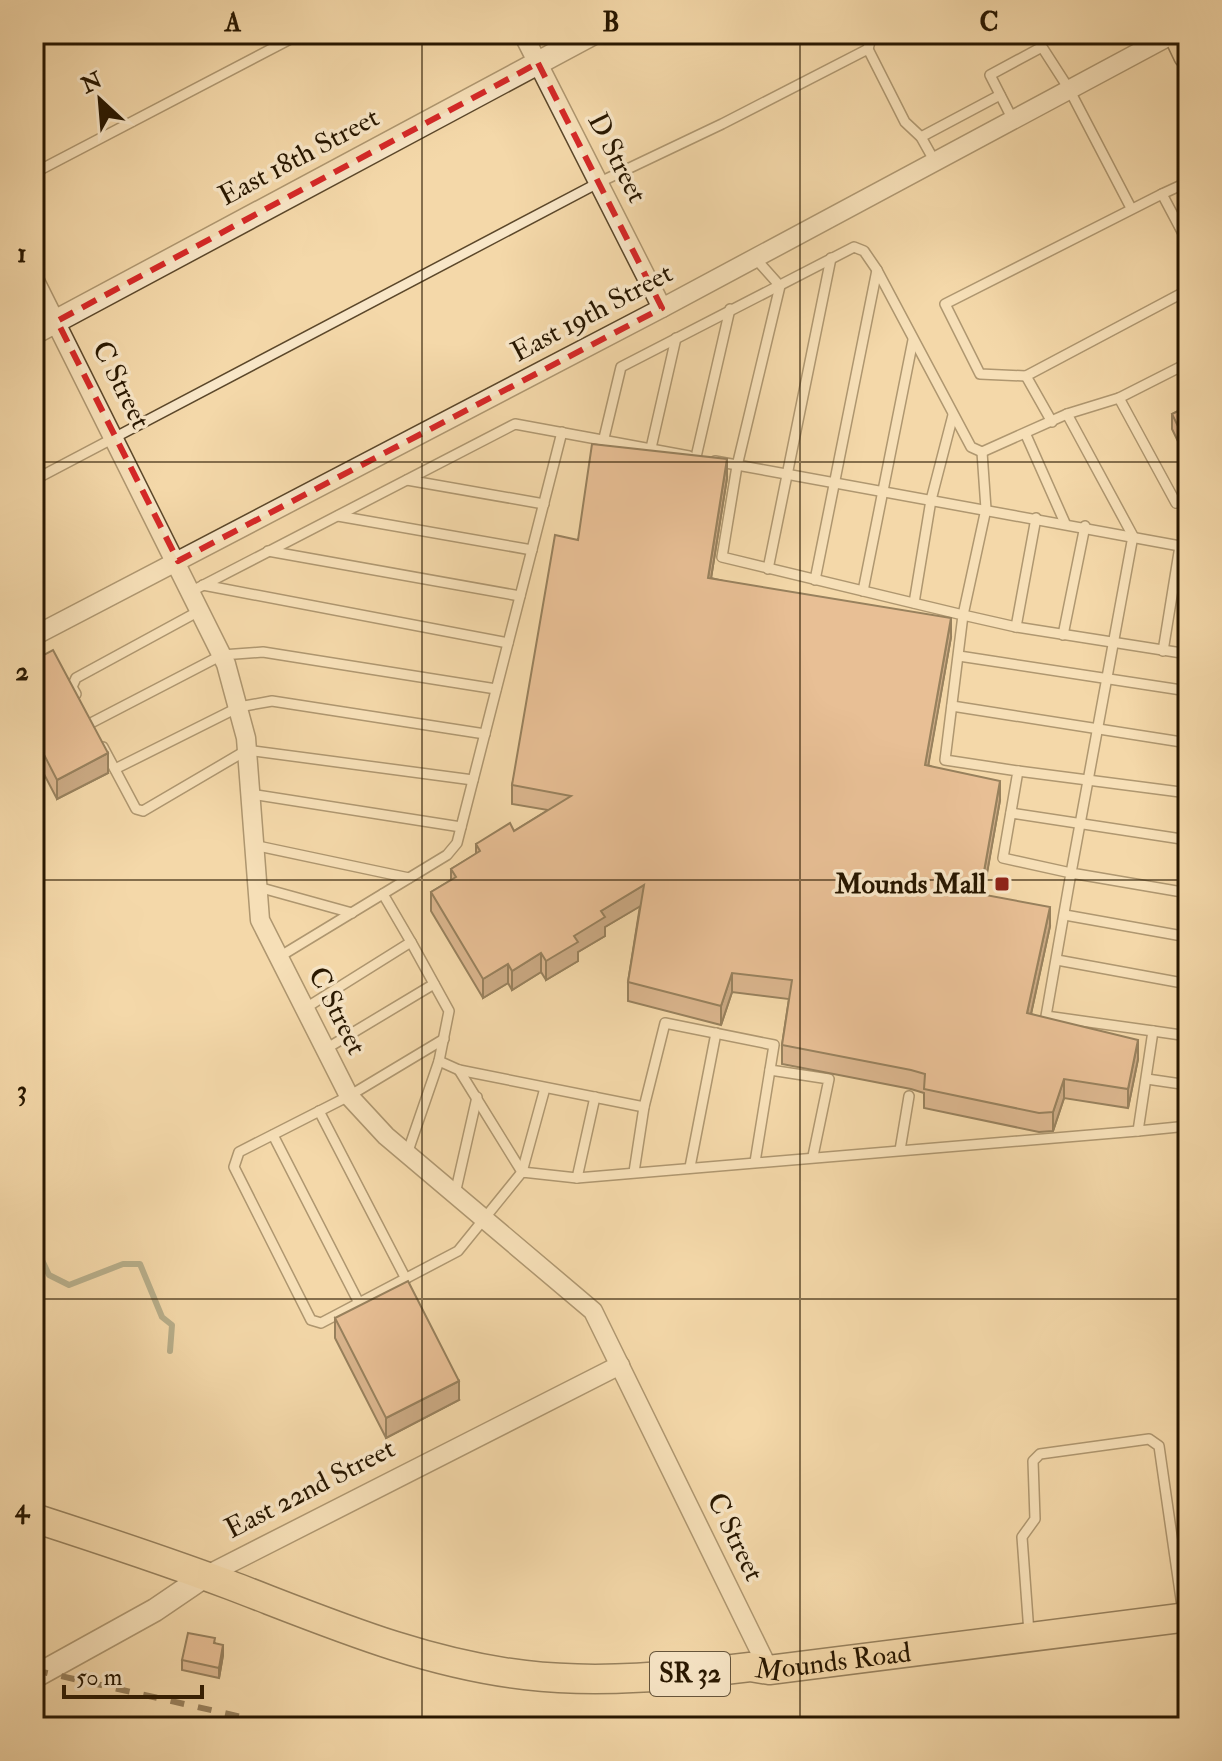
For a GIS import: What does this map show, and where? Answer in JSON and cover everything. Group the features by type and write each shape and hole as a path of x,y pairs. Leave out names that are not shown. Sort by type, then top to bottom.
{"main road":[{"path":"1176,34 1188,55"},
{"name":"SR 32","path":"34,1518 205,1576"},
{"name":"Mounds Road","path":"205,1576 399,1650 496,1671 558,1678 626,1679 750,1667 769,1670 1186,1618"}],"street":[{"name":"D Street","path":"523,34 662,308"},
{"name":"East 18th Street","path":"34,333 592,34"},
{"name":"East 19th Street","path":"34,636 662,308 1176,34"},
{"name":"C Street","path":"34,279 178,561 197,588 201,610 222,655 239,707 247,750 260,920 324,1050 349,1096 407,1154 593,1311 769,1670"},
{"name":"East 22nd Street","path":"34,1677 155,1610 205,1576 620,1365"}],"lane":[{"path":"34,173 300,34"},
{"path":"872,34 868,49 905,122 921,137 935,162"},
{"path":"1013,120 990,75 1042,47 1069,89 1131,208"},
{"path":"34,480 598,183 868,49"},
{"path":"921,137 1000,95"},
{"path":"1188,182 945,304 980,374 1026,376 1188,290"},
{"path":"1162,194 1188,243"},
{"path":"604,438 621,367 854,247 864,251 877,270 971,447 982,452 1026,435 1067,414 1119,398 1188,363"},
{"path":"755,258 780,286"},
{"path":"768,569 831,258"},
{"path":"815,580 837,484 877,270"},
{"path":"780,286 737,466 722,557 1016,627 1188,654"},
{"path":"696,457 730,309"},
{"path":"651,448 676,338"},
{"path":"863,591 913,340"},
{"path":"1026,376 1052,422"},
{"path":"1119,398 1176,503 1188,497"},
{"path":"914,603 931,500 953,414"},
{"path":"1067,414 1133,536 1046,1016 1188,1036"},
{"path":"197,588 515,424 1085,526 1184,547 1163,651"},
{"path":"279,957 447,855 457,843 562,432"},
{"path":"1026,435 1065,523"},
{"path":"982,452 986,509 963,615 945,760 1088,782 1188,793"},
{"path":"407,480 544,504"},
{"path":"337,516 532,550"},
{"path":"1016,627 1036,518"},
{"path":"1063,635 1085,526"},
{"path":"268,551 520,596"},
{"path":"197,588 508,643"},
{"path":"79,699 72,687 76,678 201,610"},
{"path":"91,723 222,655 263,652 496,689"},
{"path":"959,656 1188,691"},
{"path":"115,769 239,707 272,701 485,734"},
{"path":"952,706 1188,743"},
{"path":"85,711 136,809 143,811 247,750 473,780"},
{"path":"1018,771 1003,858 1188,893"},
{"path":"251,794 461,827"},
{"path":"1011,813 1188,840"},
{"path":"253,845 409,878"},
{"path":"255,886 352,913"},
{"path":"383,894 449,1011 439,1061 407,1154"},
{"path":"1065,915 1188,937"},
{"path":"304,1009 411,942"},
{"path":"1057,960 1188,984"},
{"path":"324,1050 434,984"},
{"path":"634,1172 644,1107 665,1023 774,1045 755,1162"},
{"path":"1138,1131 1153,1031"},
{"path":"690,1167 716,1033"},
{"path":"444,1039 349,1096 239,1152 234,1167 311,1320 321,1323 458,1251 487,1220 522,1172 545,1088"},
{"path":"439,1061 459,1070 644,1107"},
{"path":"459,1070 522,1172"},
{"path":"770,1070 829,1079 813,1156"},
{"path":"1147,1079 1188,1085"},
{"path":"900,1150 909,1096"},
{"path":"455,1194 477,1097"},
{"path":"577,1178 595,1097"},
{"path":"319,1111 406,1279"},
{"path":"522,1172 577,1178 1188,1126"},
{"path":"273,1135 359,1303"},
{"path":"1029,1636 1022,1537 1035,1519 1033,1461 1040,1454 1149,1439 1159,1446 1186,1618"}],"highlighted area":[{"path":"538,63 662,308 178,561 57,321"}],"building":[{"path":"1188,406 1188,447 1172,414"},
{"path":"592,444 727,459 708,578 951,618 925,765 1000,781 980,894 1050,907 1027,1013 1138,1040 1128,1089 1064,1079 1053,1112 1039,1113 924,1089 925,1074 782,1045 792,980 732,973 721,1006 628,982 644,885 601,911 605,917 574,936 578,942 546,961 541,953 512,971 508,964 483,979 431,892 456,877 451,869 480,851 476,844 510,823 514,831 571,796 512,785 555,535 578,540"},
{"path":"53,650 108,753 57,780 34,735 34,660"},
{"path":"408,1281 459,1381 386,1418 335,1318"},
{"path":"188,1633 215,1638 214,1643 223,1645 219,1668 182,1660"}],"waterway":[{"path":"34,1243 49,1275 69,1285 123,1264 140,1264 162,1317 172,1325 170,1351"}],"railway":[{"path":"34,1670 286,1727"}],"place":[{"name":"Mounds Mall","path":"1002,884"}]}
